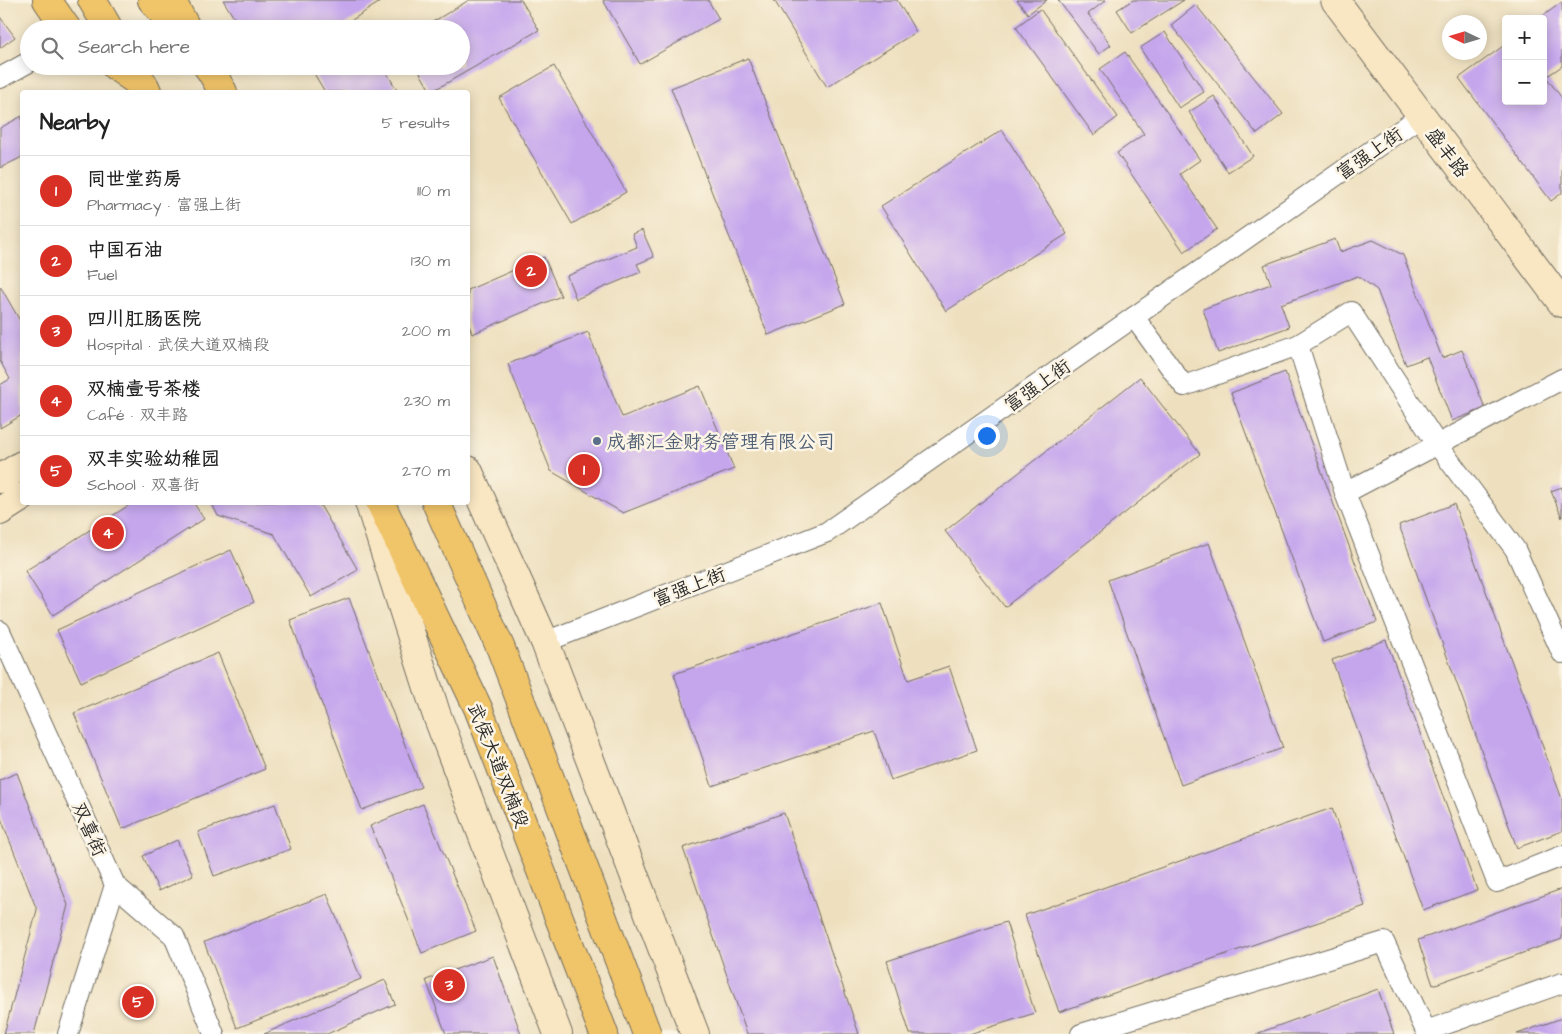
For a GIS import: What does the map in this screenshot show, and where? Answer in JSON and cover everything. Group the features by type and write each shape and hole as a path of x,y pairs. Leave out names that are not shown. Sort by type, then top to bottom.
{"main road":[{"path":"47,0 61,20"},
{"path":"92,0 104,20"},
{"path":"152,0 169,20"},
{"path":"171,0 182,20"},
{"name":"盛丰路","path":"1334,0 1562,303"},
{"path":"130,75 142,82"},
{"path":"0,479 20,466"},
{"path":"470,474 545,642 695,1034"},
{"path":"0,511 20,498"},
{"path":"370,505 436,713 558,1034"},
{"name":"武侯大道双楠段","path":"381,505 478,708 604,1034"},
{"path":"437,505 501,649 647,1034"}],"street":[{"path":"0,78 20,67"},
{"name":"富强上街","path":"545,642 827,532 1421,116"},
{"path":"1134,317 1184,386 1298,345 1351,312 1437,444 1515,549 1562,653"},
{"path":"1298,345 1345,493 1497,882 1562,856"},
{"path":"1345,493 1562,379"},
{"name":"双喜街","path":"0,632 115,885"},
{"path":"68,1034 115,885 174,936 214,1034"},
{"path":"1081,1034 1384,942 1427,1032 1562,983"}],"building":[{"path":"223,0 383,0 352,20 235,20"},
{"path":"469,0 521,0 539,30 470,70 470,20 436,20"},
{"path":"603,0 708,0 719,19 640,64"},
{"path":"774,0 897,0 916,32 827,87"},
{"path":"1017,0 1047,0 1028,14"},
{"path":"1058,0 1106,0 1088,14 1111,45 1099,54"},
{"path":"1133,0 1184,0 1132,33 1117,10"},
{"path":"1562,2 1562,66 1547,76 1547,15 1544,15"},
{"path":"1196,5 1283,114 1257,134 1171,25"},
{"path":"1040,9 1118,117 1094,135 1016,27"},
{"path":"0,17 15,37 0,48"},
{"path":"1165,32 1204,92 1179,108 1140,48"},
{"path":"1502,47 1502,105 1547,105 1547,78 1562,98 1562,193 1551,201 1459,78 1484,60 1487,60 1487,58"},
{"path":"1125,52 1200,160 1180,174 1217,229 1184,252 1117,153 1144,134 1100,69"},
{"path":"748,58 845,304 768,335 671,88"},
{"path":"554,66 626,192 572,224 499,98"},
{"path":"315,75 388,75 397,90 324,90"},
{"path":"421,75 461,75 434,90 430,90"},
{"path":"1214,96 1253,156 1228,172 1189,112"},
{"path":"20,117 20,158 0,168 0,128"},
{"path":"1002,130 1067,234 946,311 881,206"},
{"path":"642,230 654,257 637,264 641,272 576,299 567,276 637,247 632,234"},
{"path":"1335,239 1340,252 1373,240 1403,255 1442,358 1462,350 1485,408 1452,421 1427,357 1406,365 1377,290 1358,276 1281,304 1289,327 1218,353 1203,309 1271,284 1264,265"},
{"path":"544,257 561,296 472,334 470,328 470,289"},
{"path":"0,286 20,321 20,416 0,428 0,385 10,379 0,361"},
{"path":"588,332 622,417 700,386 734,469 623,513 551,471 508,364"},
{"path":"1285,372 1377,622 1323,642 1231,393"},
{"path":"1140,377 1200,454 1005,607 945,531"},
{"path":"1562,487 1562,518 1551,491"},
{"path":"1454,504 1562,799 1562,831 1517,848 1399,525"},
{"path":"129,505 195,505 204,519 53,615 25,571"},
{"path":"212,505 320,505 358,570 311,597 274,534 218,516"},
{"path":"1209,543 1283,748 1181,785 1108,580"},
{"path":"231,550 254,602 81,682 57,630"},
{"path":"349,598 421,787 362,810 290,620"},
{"path":"882,603 908,680 949,666 977,750 891,780 874,731 712,786 674,674"},
{"path":"1386,640 1477,890 1423,910 1332,660"},
{"path":"218,653 265,769 122,829 74,713"},
{"path":"17,773 68,905 34,1034 4,1034 37,910 0,816 0,780"},
{"path":"275,804 291,849 214,876 198,832"},
{"path":"423,804 476,931 422,953 370,826"},
{"path":"1332,808 1365,906 1059,1012 1025,915"},
{"path":"784,813 859,1034 747,1034 683,848"},
{"path":"177,840 193,875 159,891 143,856"},
{"path":"1562,889 1562,939 1433,985 1418,940"},
{"path":"327,894 361,979 237,1028 204,942"},
{"path":"1006,922 1035,1013 969,1034 910,1034 887,961"},
{"path":"493,956 521,1034 446,1034 426,980"},
{"path":"385,980 395,1004 327,1034 264,1034"},
{"path":"1378,989 1394,1034 1256,1034"},
{"path":"1562,1018 1562,1034 1517,1034"}],"place":[{"name":"中国石油","path":"531,271"},
{"name":"成都汇金财务管理有限公司","path":"597,441"},
{"name":"同世堂药房","path":"584,470"},
{"name":"双楠壹号茶楼","path":"108,533"},
{"name":"四川肛肠医院","path":"449,985"},
{"name":"双丰实验幼稚园","path":"138,1002"}]}
